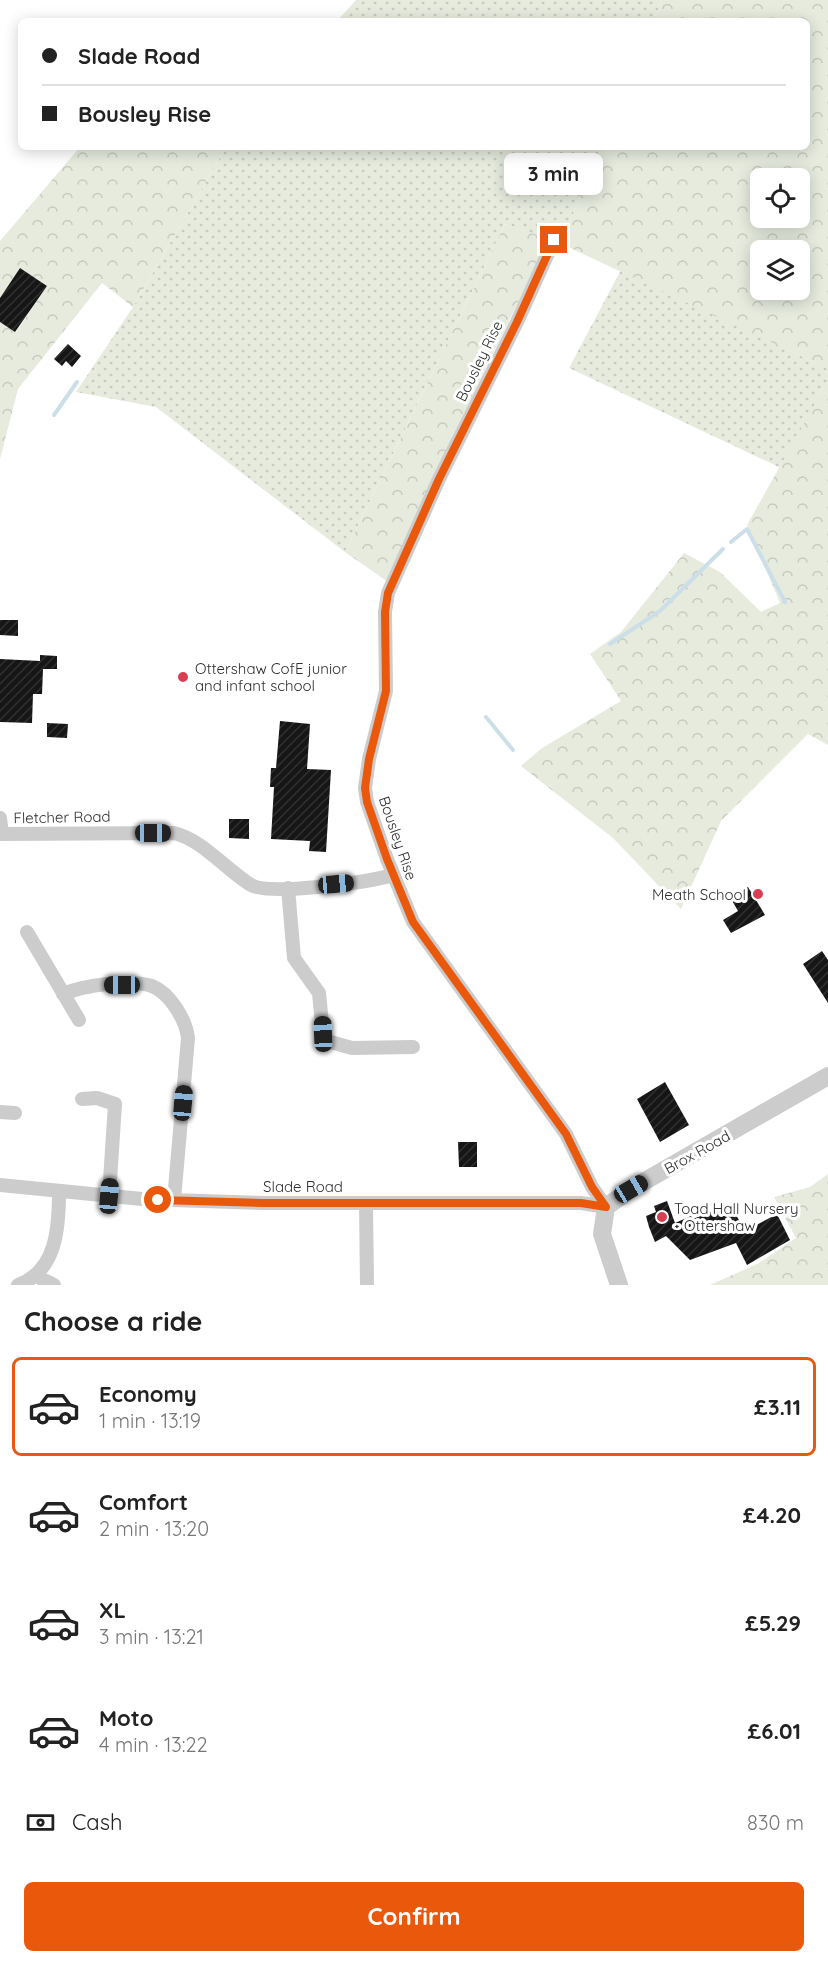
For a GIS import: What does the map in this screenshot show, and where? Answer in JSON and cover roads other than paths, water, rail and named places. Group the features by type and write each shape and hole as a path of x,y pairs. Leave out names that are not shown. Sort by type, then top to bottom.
{"street":[{"name":"Bousley Rise","path":"554,240 517,322 439,479 388,593 385,612 386,691 369,759 365,788 367,802 393,875 413,922 566,1134 592,1187 606,1207"},
{"path":"0,818 1,834"},
{"name":"Fletcher Road","path":"1,834 174,833 194,843 250,884 269,890 369,881 393,875"},
{"path":"288,888 294,958 320,993 323,1034 327,1041 352,1048 413,1047"},
{"path":"27,932 79,1020"},
{"path":"63,994 102,985 153,987 162,993 185,1021 188,1038 174,1200"},
{"name":"Brox Road","path":"606,1207 614,1198 828,1076"},
{"path":"82,1100 97,1098 115,1104 109,1196"},
{"path":"0,1112 15,1113"},
{"name":"Slade Road","path":"0,1185 174,1200 581,1203 606,1207"},
{"path":"18,1285 36,1276 48,1260 59,1214 59,1191"},
{"path":"366,1203 366,1285"},
{"path":"606,1207 602,1234 619,1285"},
{"path":"36,1276 54,1285"}],"waterway":[{"path":"54,415 77,382"},
{"path":"731,542 747,529 785,602"},
{"path":"610,644 660,611 723,549"},
{"path":"486,717 513,750"}],"place":[{"name":"Ottershaw CofE junior and infant school","path":"183,677"},
{"name":"Meath School","path":"758,894"},
{"name":"Toad Hall Nursery - Ottershaw","path":"662,1217"}]}
